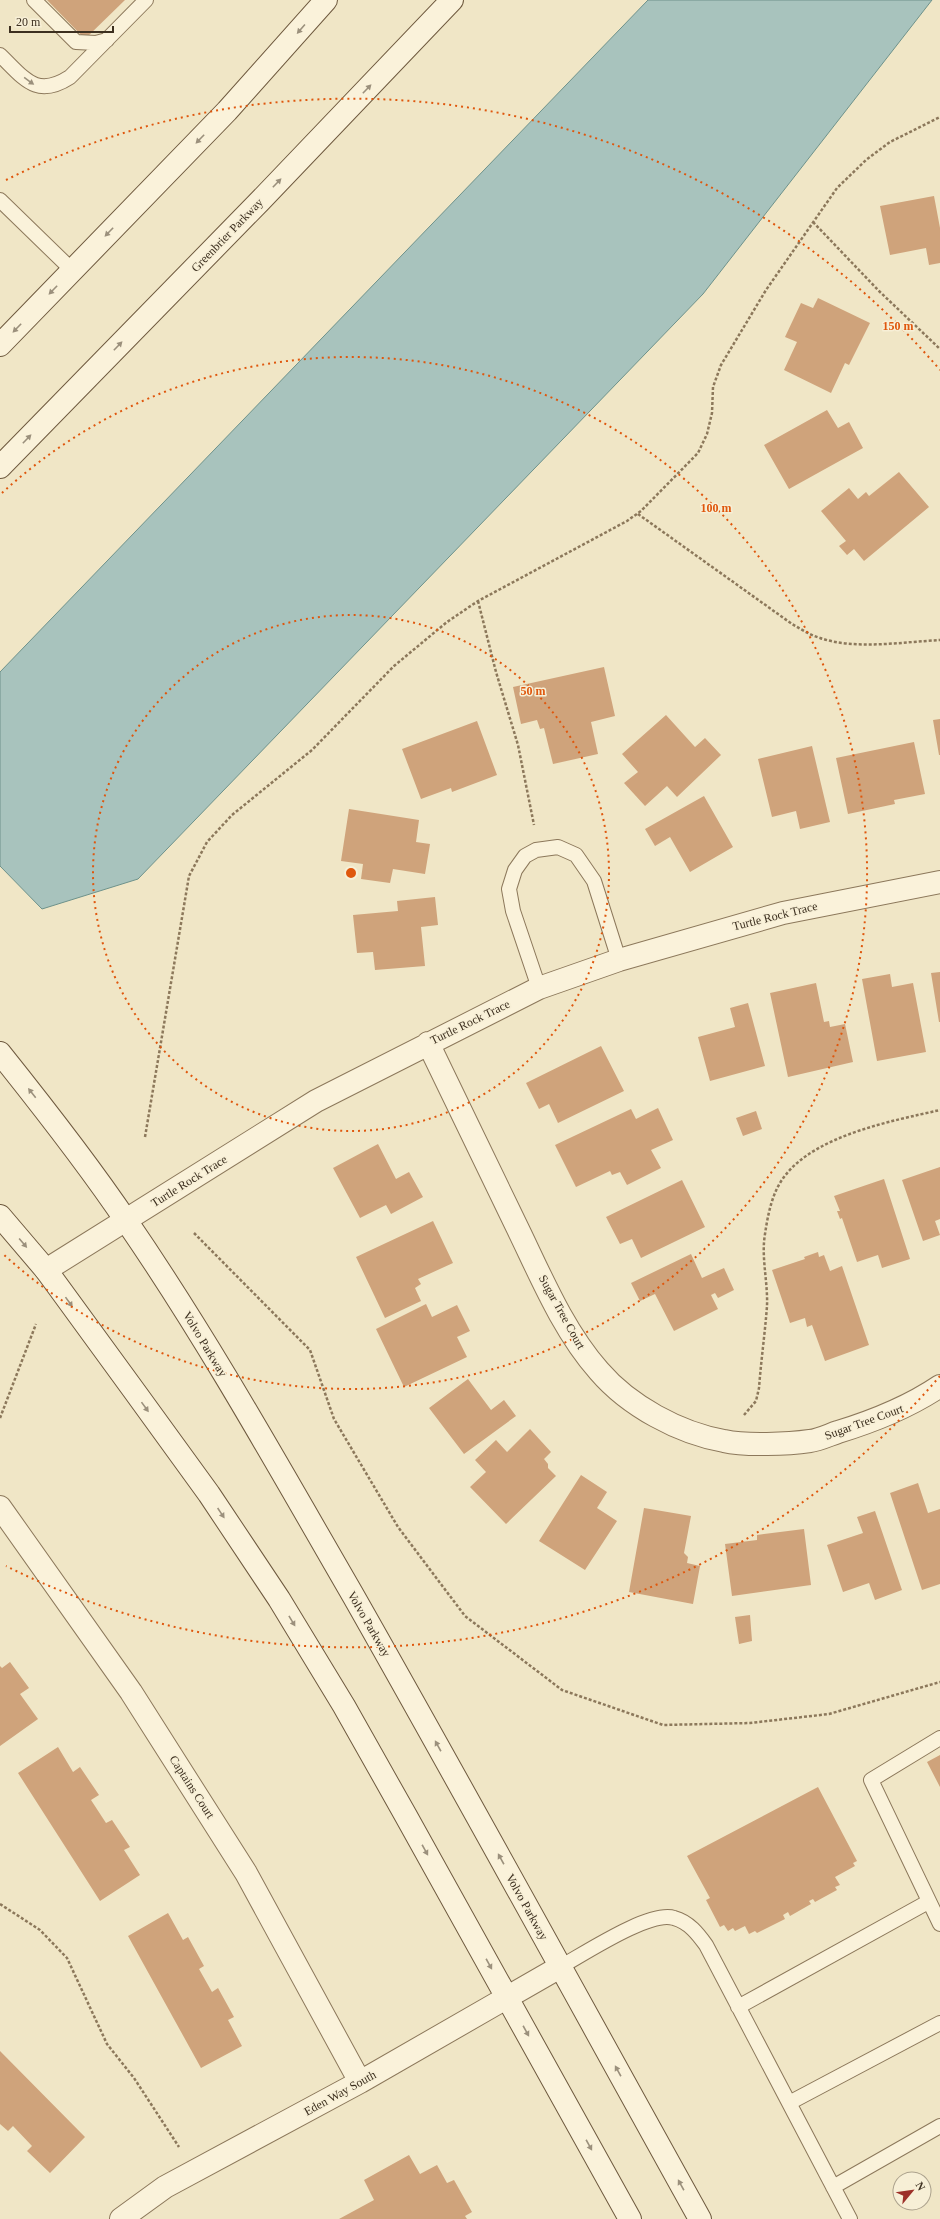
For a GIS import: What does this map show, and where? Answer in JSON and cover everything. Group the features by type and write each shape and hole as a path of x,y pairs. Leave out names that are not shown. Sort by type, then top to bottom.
{"main road":[{"path":"0,345 227,111 326,0"},
{"name":"Greenbrier Parkway","path":"0,467 260,201 452,0"},
{"name":"Turtle Rock Trace","path":"46,1270 316,1101 539,988 619,960 783,913 940,882"},
{"name":"Sugar Tree Court","path":"428,1043 577,1344 602,1374 618,1389 651,1413 689,1431 725,1442 811,1441 855,1427 914,1403 940,1386"},
{"name":"Volvo Parkway","path":"0,1052 56,1123 126,1220 174,1293 310,1522 700,2219"},
{"path":"0,1216 46,1270 209,1494 279,1599 344,1706 630,2219"},
{"name":"Captains Court","path":"0,1507 131,1692 246,1873 360,2082"},
{"name":"Eden Way South","path":"121,2219 165,2188 360,2082 560,1967"}],"lane":[{"path":"34,0 76,42 96,43 107,40"},
{"path":"0,55 31,84 45,86 59,84 70,77 146,0"},
{"path":"0,200 72,270"},
{"path":"539,988 512,911 510,889 515,870 525,856 536,850 558,847 576,855 594,881 619,960"},
{"path":"940,1738 871,1780 928,1902 940,1924"},
{"path":"738,2007 928,1902"},
{"path":"560,1967 639,1924 656,1918 674,1918 693,1928 706,1945 850,2219"},
{"path":"789,2103 940,2023"},
{"path":"833,2187 940,2126"}],"path":[{"path":"145,1137 188,876 207,842 232,815 312,750 394,666 447,622 478,601 638,514 698,453 707,434 712,413 713,387 721,365 766,290 837,188 866,160 890,142 940,117"},
{"path":"813,222 879,291 940,349"},
{"path":"638,514 792,624 820,638 840,643 875,644 940,640"},
{"path":"478,601 496,672 518,745 531,814"},
{"path":"743,1415 756,1401 759,1388 767,1305 764,1236 770,1204 784,1177 808,1154 837,1140 891,1121 940,1110"},
{"path":"194,1233 310,1350 334,1419 398,1527 465,1616 562,1690 663,1725 750,1723 829,1714 940,1682"},
{"path":"0,1418 36,1324"},
{"path":"0,1904 40,1930 68,1958 107,2044 134,2078 195,2172"}],"water":[{"path":"648,0 932,0 703,294 138,879 42,909 0,866 0,672"}],"building":[{"path":"47,0 125,0 85,39"},
{"path":"934,196 940,228 940,263 929,265 926,248 890,255 880,206"},
{"path":"818,298 870,323 849,365 845,363 831,393 784,370 797,342 785,337 801,303 813,308"},
{"path":"827,410 838,428 849,422 863,448 789,489 764,445"},
{"path":"899,472 929,507 864,561 854,549 847,555 839,546 846,541 821,511 849,488 858,499 866,492 869,496"},
{"path":"604,667 615,716 591,722 598,754 553,764 544,728 540,729 537,720 521,724 513,687"},
{"path":"666,715 695,747 705,738 721,755 677,797 667,786 645,806 624,783 638,772 622,754"},
{"path":"940,719 940,755 939,755 933,720"},
{"path":"477,721 497,775 452,792 451,788 421,799 402,749"},
{"path":"914,742 925,794 894,800 895,804 848,814 836,758"},
{"path":"812,746 830,822 800,829 796,811 772,817 758,759"},
{"path":"704,796 733,847 690,872 670,837 655,846 645,829"},
{"path":"349,809 419,820 416,842 430,844 425,874 393,869 390,883 361,879 363,864 341,861"},
{"path":"435,897 438,925 421,927 425,966 375,970 373,952 357,953 353,915 398,911 397,901"},
{"path":"940,972 940,1022 939,1022 931,973"},
{"path":"890,974 892,987 913,983 926,1052 877,1061 862,979"},
{"path":"816,983 824,1022 829,1021 830,1027 845,1024 853,1062 788,1077 770,993"},
{"path":"748,1003 765,1066 710,1081 698,1037 735,1027 730,1008"},
{"path":"601,1046 624,1091 558,1123 549,1104 539,1109 526,1083"},
{"path":"658,1108 673,1140 651,1150 661,1168 627,1185 620,1172 612,1175 610,1171 576,1187 555,1145 631,1109 636,1119"},
{"path":"756,1111 762,1129 743,1136 736,1118"},
{"path":"378,1144 396,1179 409,1172 423,1197 391,1214 386,1205 360,1218 333,1168"},
{"path":"940,1167 940,1219 935,1221 940,1235 923,1241 902,1180"},
{"path":"884,1179 910,1259 882,1268 878,1255 857,1262 842,1218 840,1219 837,1211 840,1211 834,1196"},
{"path":"682,1180 705,1227 641,1258 632,1239 620,1244 606,1217"},
{"path":"433,1221 453,1263 418,1279 421,1284 415,1288 421,1301 385,1318 356,1257"},
{"path":"818,1252 819,1257 824,1255 830,1271 842,1266 869,1345 825,1361 812,1325 807,1327 805,1318 790,1323 772,1270 805,1259 804,1257"},
{"path":"691,1254 702,1278 724,1268 734,1290 718,1298 715,1293 711,1295 718,1309 674,1331 655,1294 640,1301 631,1283"},
{"path":"426,1304 432,1317 457,1305 470,1331 457,1337 467,1357 404,1387 376,1329"},
{"path":"468,1379 491,1410 504,1400 516,1416 464,1454 429,1408"},
{"path":"530,1429 551,1452 544,1459 548,1464 548,1468 556,1476 506,1524 470,1487 486,1472 475,1460 496,1440 507,1452"},
{"path":"581,1475 607,1492 597,1508 617,1521 585,1570 539,1541"},
{"path":"918,1483 928,1513 940,1509 940,1584 922,1590 890,1493"},
{"path":"644,1508 691,1516 684,1553 688,1557 687,1563 700,1566 693,1604 629,1592"},
{"path":"875,1511 902,1590 875,1600 869,1583 843,1592 827,1545 863,1533 857,1517"},
{"path":"804,1529 811,1585 732,1596 725,1544 757,1540 757,1535"},
{"path":"750,1615 752,1641 739,1644 735,1617"},
{"path":"10,1662 29,1688 20,1694 38,1719 0,1746 0,1666 2,1668"},
{"path":"58,1747 73,1772 80,1767 99,1795 91,1800 106,1823 112,1820 130,1847 124,1850 140,1875 100,1901 18,1773"},
{"path":"940,1755 940,1787 927,1762"},
{"path":"818,1787 857,1861 853,1863 855,1866 835,1877 840,1885 835,1887 837,1890 815,1902 813,1899 809,1901 811,1904 790,1916 788,1912 783,1915 785,1919 757,1933 755,1931 749,1934 745,1926 735,1931 733,1928 728,1931 724,1925 720,1927 706,1900 710,1898 687,1856"},
{"path":"168,1913 183,1940 188,1937 204,1966 199,1969 212,1992 218,1988 234,2017 228,2020 242,2046 201,2068 128,1936"},
{"path":"0,2051 85,2137 50,2173 27,2151 32,2146 13,2126 8,2131 0,2124"},
{"path":"409,2155 420,2174 437,2165 447,2183 454,2180 472,2212 465,2216 467,2219 339,2219 374,2200 364,2180"}]}
